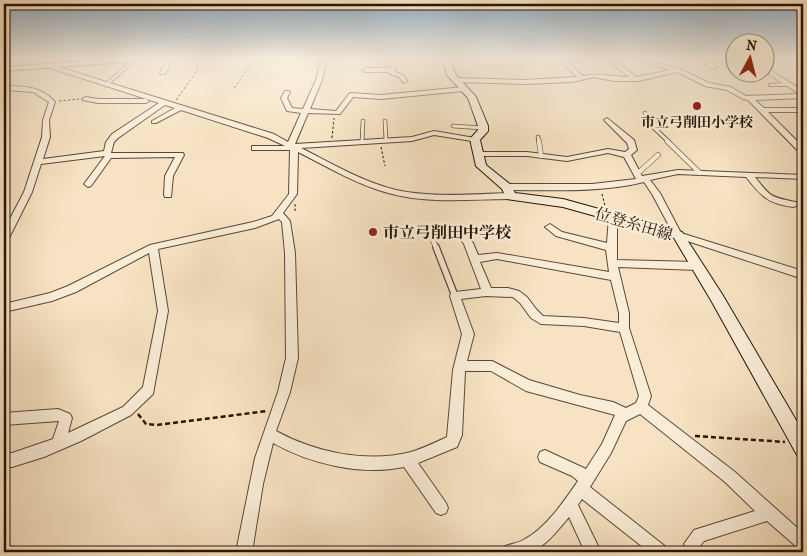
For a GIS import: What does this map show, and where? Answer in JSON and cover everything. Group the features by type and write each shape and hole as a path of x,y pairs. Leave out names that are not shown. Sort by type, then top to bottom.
{"main road":[{"path":"461,85 472,97 483,128 475,140"},
{"name":"位登糸田線","path":"475,140 481,154 481,166 509,191 563,203 678,235 800,439"}],"street":[{"path":"106,85 271,136 358,179 394,192 432,197 598,184 621,184 640,177 662,173 803,177"},
{"path":"4,308 52,297 72,289 152,247 262,223 279,214 293,194 293,146 305,111 317,85"},
{"path":"709,85 729,88 745,98 751,99 803,95"},
{"path":"789,85 803,95"},
{"path":"4,88 30,88 44,94 51,102 46,120 46,137 28,192 4,238"},
{"path":"286,92 284,98 289,110 335,113 341,110 351,95 381,97 464,88"},
{"path":"789,96 803,110"},
{"path":"85,99 116,102 152,99"},
{"path":"751,99 803,151"},
{"path":"88,184 108,155 110,142 115,136 163,103"},
{"path":"154,122 179,108"},
{"path":"761,110 803,110"},
{"path":"607,120 631,142 633,150 627,155"},
{"path":"255,148 412,139 434,133 475,140"},
{"path":"481,154 567,159 608,151 627,155"},
{"path":"38,162 108,155 180,155 169,176 168,195"},
{"path":"627,155 629,164 656,193 678,235 803,275"},
{"path":"748,174 768,199 778,204 793,204"},
{"path":"248,552 245,548 259,470 269,434 278,412 292,358 290,253 286,220 279,214"},
{"path":"508,552 530,545 570,504 615,435 621,417 640,407 644,396 624,328 624,313 613,263 610,216"},
{"path":"550,227 559,234 612,248"},
{"path":"458,229 468,243 488,293"},
{"path":"4,460 44,450 76,436 135,405 149,390 163,311 152,247"},
{"path":"474,259 497,256 615,277"},
{"path":"613,263 697,266"},
{"path":"269,434 284,444 330,458 364,462 407,460 452,442 455,435 460,365 468,334 455,296 515,293 522,298 535,317 541,320 584,322 624,328"},
{"path":"460,365 470,368 492,366 526,385 580,401 613,408 626,414"},
{"path":"640,407 730,477 803,543"},
{"path":"4,419 58,415 66,418 59,442"},
{"path":"545,456 577,471 584,484 661,552"},
{"path":"407,460 441,508"},
{"path":"570,504 593,552"},
{"path":"695,552 692,544 699,535 761,517 766,511"}],"lane":[{"path":"645,113 651,125 700,173"},
{"path":"362,141 363,121"},
{"path":"383,140 386,121"},
{"path":"453,126 483,128"},
{"path":"538,137 541,156"},
{"path":"640,177 658,155"},
{"path":"431,234 455,296"}],"path":[{"path":"172,105 187,85"},
{"path":"51,102 85,99"},
{"path":"333,143 331,129 335,113"},
{"path":"383,140 386,166"},
{"path":"598,184 610,216"},
{"path":"135,405 136,412 146,424 157,425 278,412"},
{"path":"681,439 698,435 800,439"}],"place":[{"name":"市立弓削田小学校","path":"697,106"},
{"name":"市立弓削田中学校","path":"373,232"}]}
